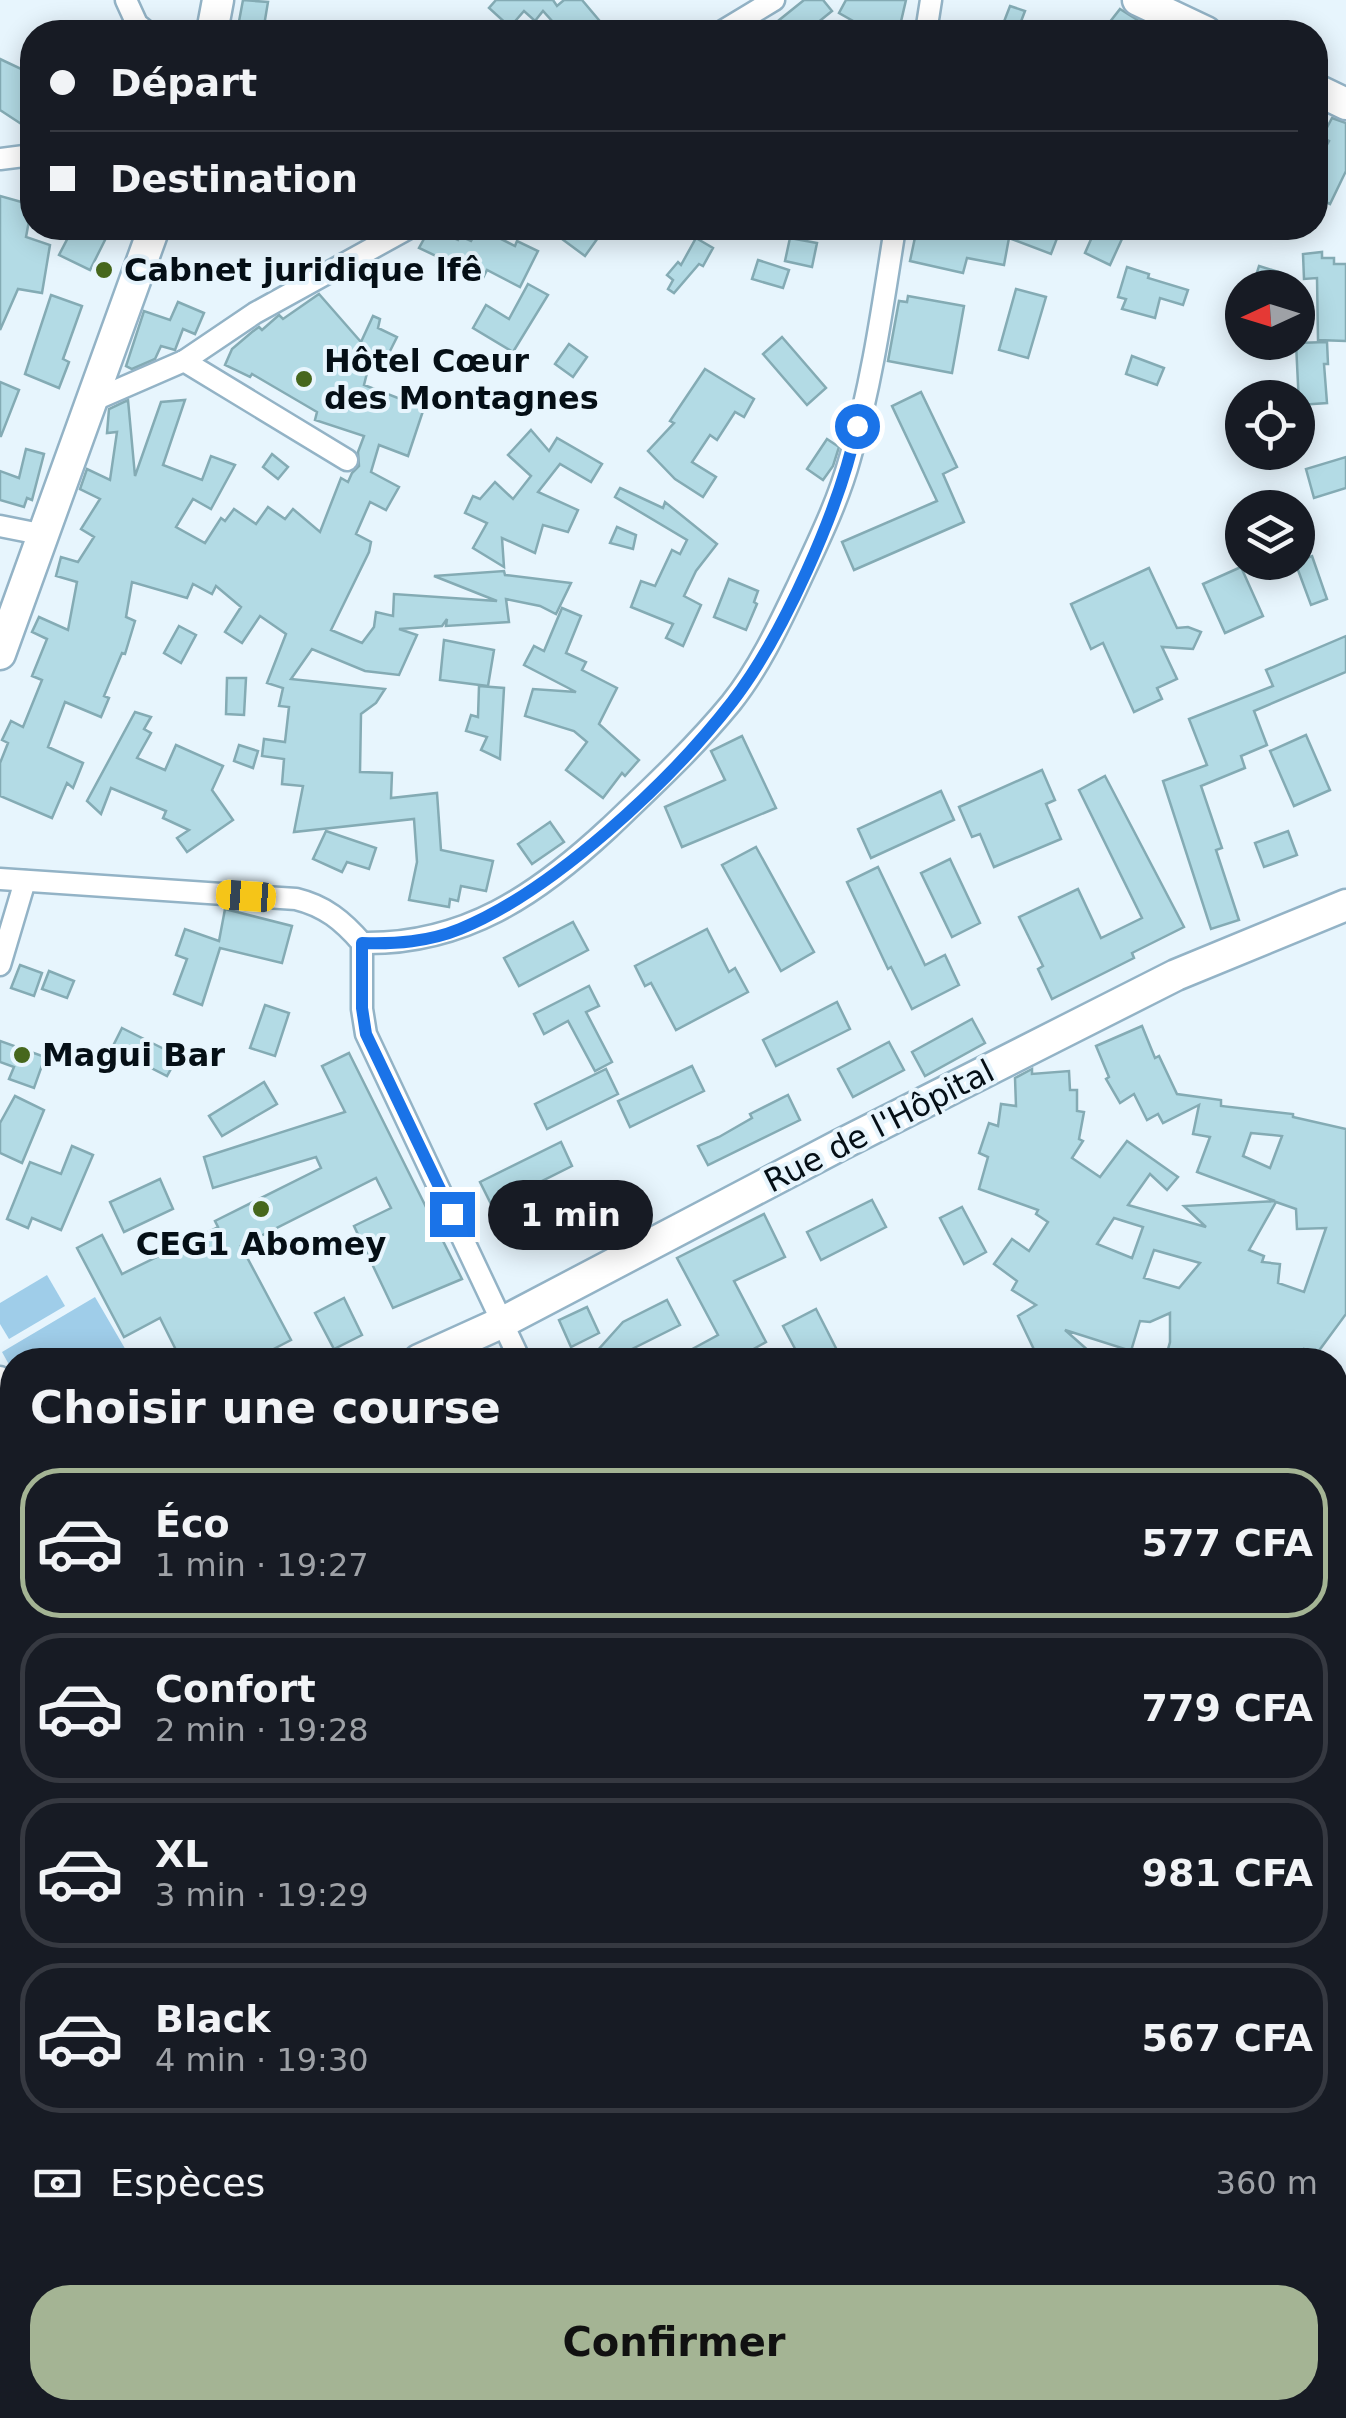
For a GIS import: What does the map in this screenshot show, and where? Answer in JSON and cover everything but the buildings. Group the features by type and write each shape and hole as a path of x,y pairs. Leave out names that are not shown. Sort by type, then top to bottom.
{"street":[{"path":"741,20 774,0"},
{"path":"1138,0 1180,20"},
{"path":"0,654 150,240"},
{"path":"92,402 184,361 255,314 388,240"},
{"path":"362,943 400,944 458,930 501,910 553,876 669,772 732,701 778,629 850,459 879,328 893,240"},
{"path":"184,361 348,460"},
{"path":"0,526 46,535"},
{"path":"0,879 296,899 317,904 346,924 362,943 366,1034 515,1348"},
{"path":"0,965 24,881"},
{"name":"Rue de l'Hôpital","path":"445,1348 503,1322 1176,975 1346,905"}],"shaded area":[{"path":"47,1275 65,1306 9,1339 0,1324 0,1303"},
{"path":"95,1297 125,1348 9,1348"}],"place":[{"name":"Cabnet juridique lfê","path":"104,270"},
{"name":"Hôtel Cœur des Montagnes","path":"304,379"},
{"name":"Magui Bar","path":"22,1055"},
{"name":"CEG1 Abomey","path":"261,1209"}],"route":[{"path":"452,1214 366,1034 362,943 421,941 458,930 501,910 553,876 669,772 732,701 778,629 820,537 850,459 857,426"}]}
